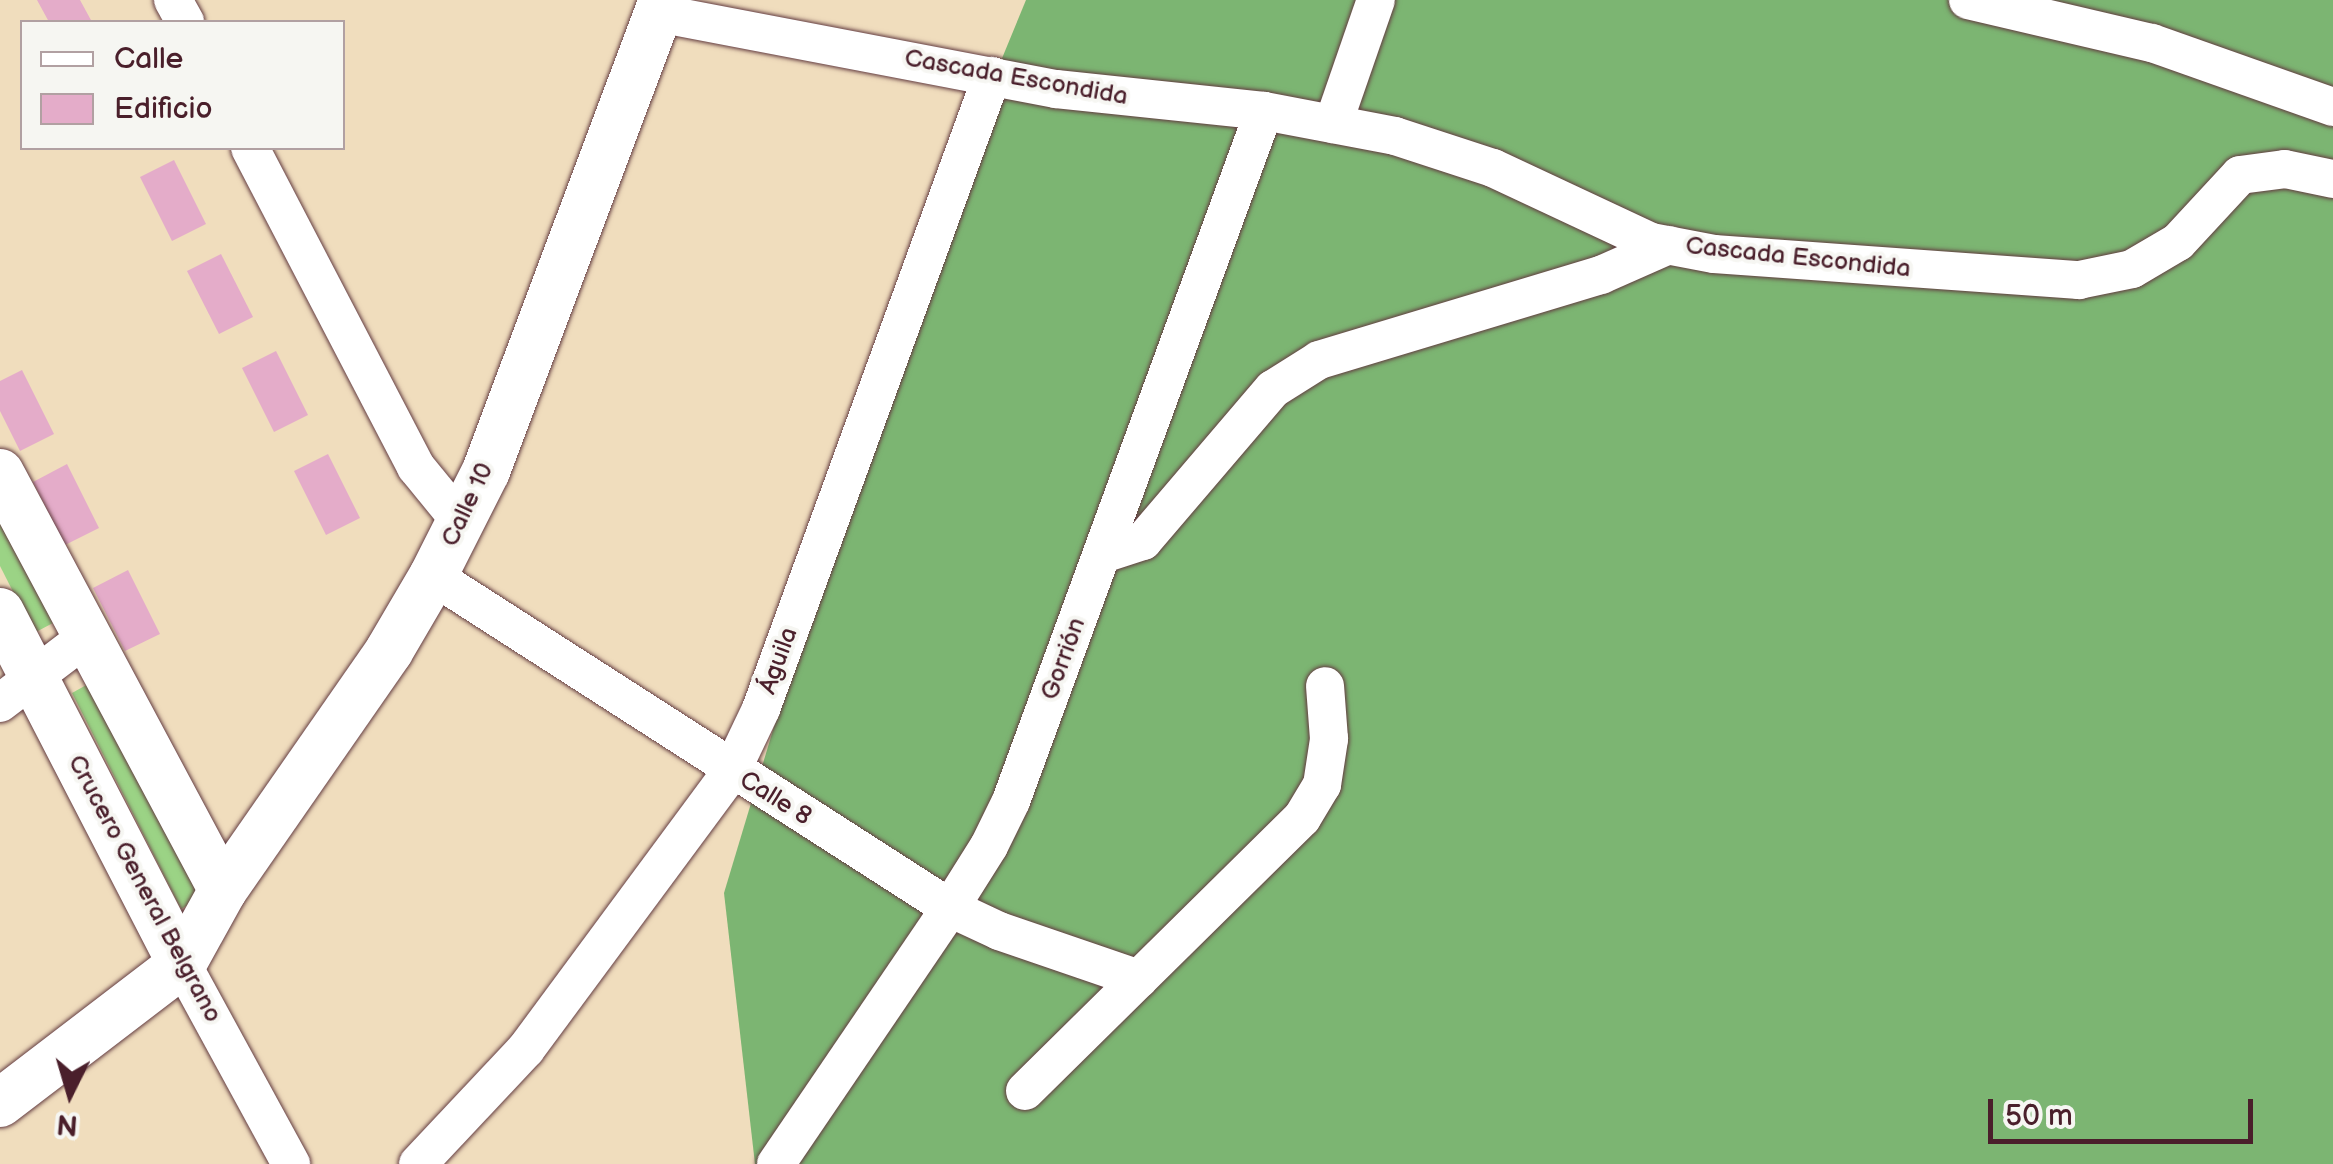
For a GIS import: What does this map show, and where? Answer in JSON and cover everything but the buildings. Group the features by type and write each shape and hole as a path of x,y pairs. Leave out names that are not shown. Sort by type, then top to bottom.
{"street":[{"path":"1333,124 1376,0"},
{"path":"1968,0 2152,44 2333,107"},
{"name":"Cascada Escondida","path":"660,6 992,76 1156,102 1264,110 1395,136 1493,168 1651,242 1731,256 2079,280 2132,269 2178,242 2240,174 2285,169 2333,179"},
{"name":"Calle 10","path":"182,964 223,890 388,652 461,522 486,471 660,6"},
{"name":"Águila","path":"418,1164 526,1049 731,772 761,709 992,76"},
{"name":"Gorrión","path":"776,1164 950,908 1011,802 1264,110"},
{"path":"251,150 416,467 461,522"},
{"path":"1103,554 1143,541 1273,390 1319,360 1602,275 1669,245"},
{"path":"0,473 223,890"},
{"name":"Calle 8","path":"433,576 731,772 950,908 1000,931 1139,979"},
{"name":"Crucero General Belgrano","path":"0,612 17,690 182,964 291,1164"},
{"path":"17,690 88,636"},
{"path":"1025,1091 1302,818 1322,785 1328,739 1325,686"},
{"path":"0,1103 182,964"}],"green space":[{"path":"1026,0 2333,0 2333,1164 755,1164 724,893 902,301"},
{"path":"0,520 53,623 34,633 0,566"},
{"path":"90,683 200,898 181,909 72,693"}]}
